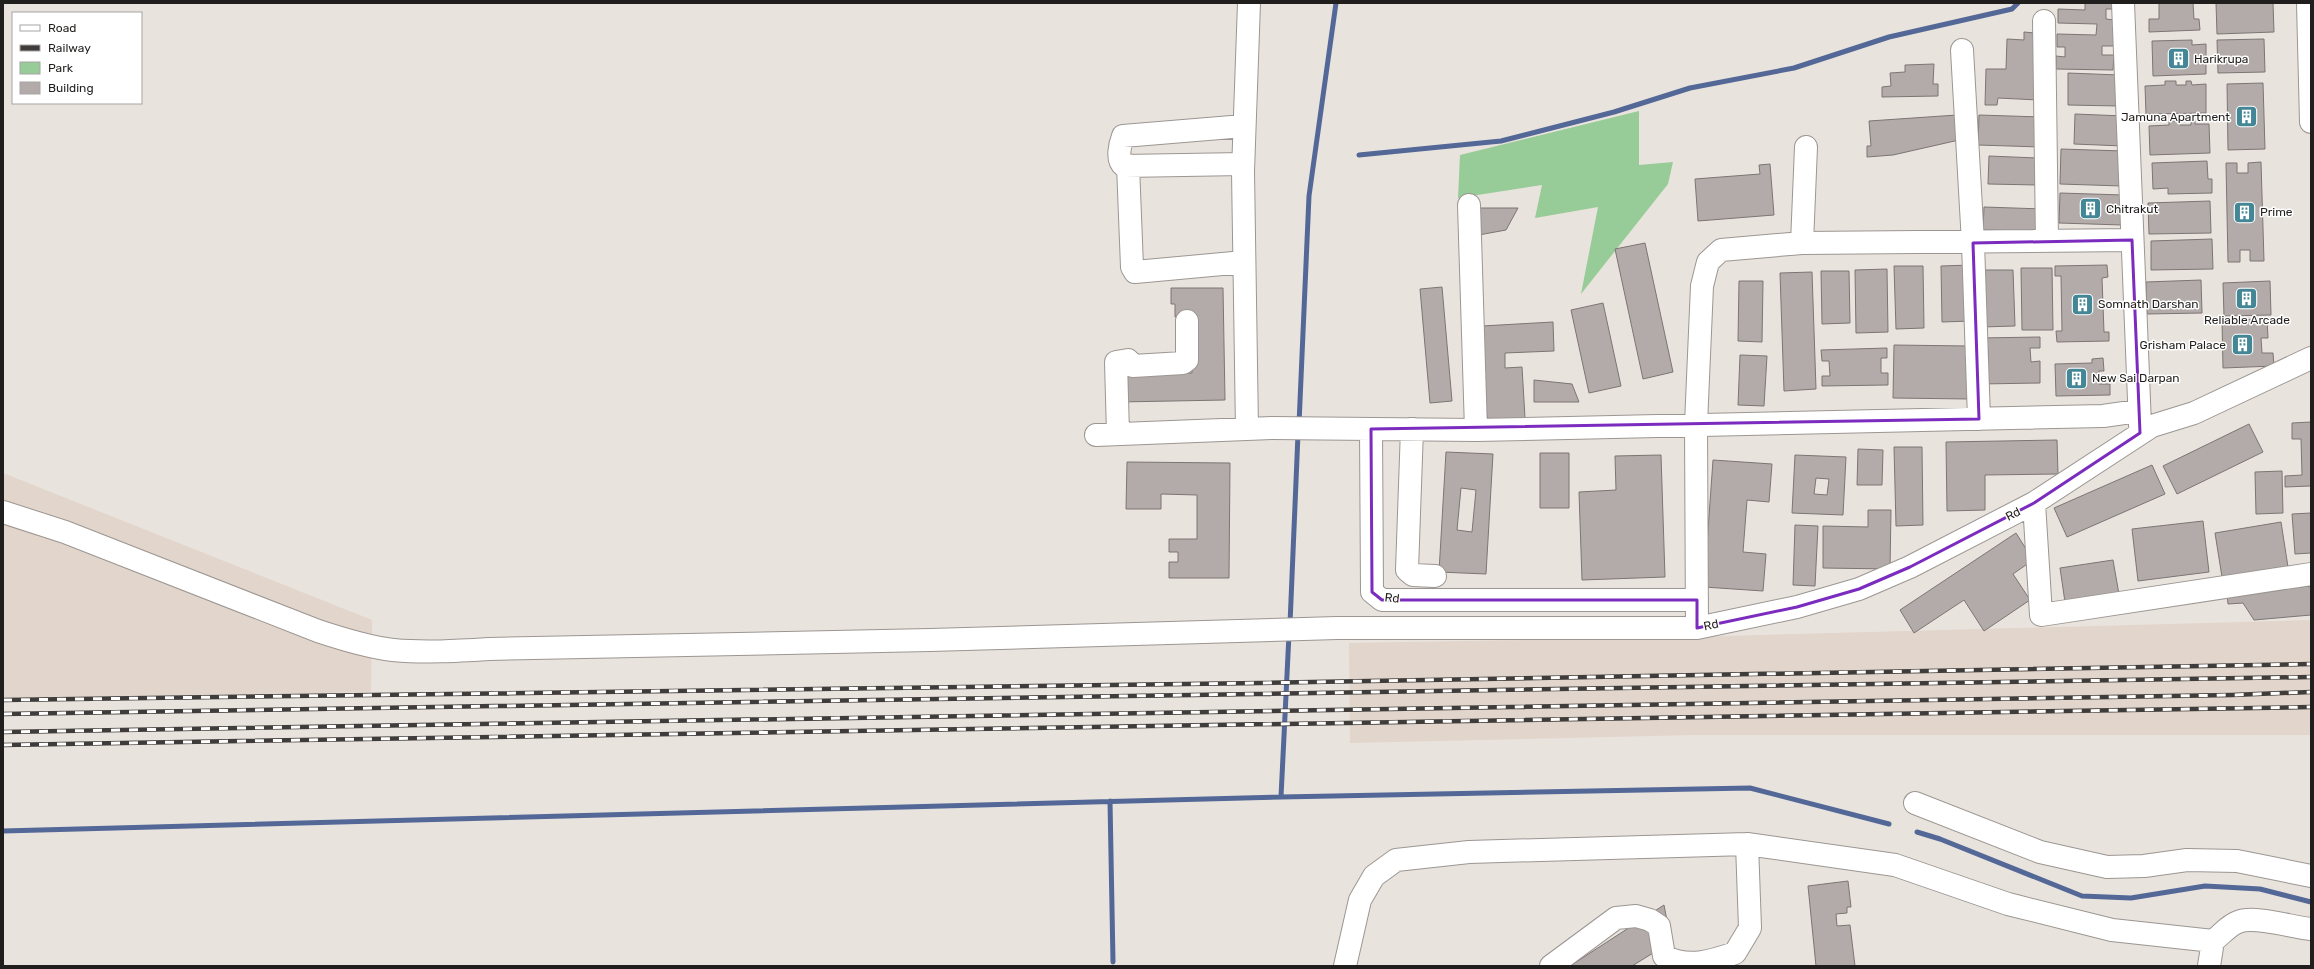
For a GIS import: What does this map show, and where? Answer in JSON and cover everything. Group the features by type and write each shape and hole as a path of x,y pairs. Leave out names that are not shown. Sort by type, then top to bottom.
{"street":[{"path":"1247,429 1243,164 1250,3"},
{"path":"2123,3 2140,433"},
{"path":"2308,3 2311,122"},
{"path":"2044,21 2047,241"},
{"path":"1962,50 1973,243 1979,419"},
{"path":"1243,164 1128,166 1122,163 1120,157 1123,136 1244,126"},
{"path":"1802,243 1806,147"},
{"path":"1128,166 1131,259 1132,267 1135,272 1244,262"},
{"path":"1469,204 1476,430"},
{"path":"1697,628 1696,424 1702,286 1708,262 1722,250 1802,243 1973,243 2132,240"},
{"path":"1131,259 1170,256"},
{"path":"1118,434 1116,362 1128,360 1133,366 1183,363 1187,360 1187,321"},
{"name":"Rd","path":"3,512 65,532 318,631 356,643 392,650 438,652 489,649 922,640 1337,628 1697,628 1797,607 1859,589 1910,567 2034,503 2152,426 2194,413 2311,358"},
{"path":"1096,435 1272,428 1476,430 1979,419 2103,416 2138,411"},
{"name":"Rd","path":"1371,429 1372,592 1382,600 1697,600"},
{"path":"1412,429 1407,570 1413,575 1435,576"},
{"path":"2034,503 2041,615 2311,574"},
{"path":"1915,803 2040,852 2107,867 2144,866 2187,860 2236,861 2311,876"},
{"path":"1551,966 1616,918 1636,916 1650,920 1659,926 1664,956 1675,962 1706,963 1736,953 1750,928 1747,844"},
{"path":"1345,966 1360,900 1374,876 1396,860 1469,852 1747,844 1895,865 2008,904 2112,930 2213,941 2238,922 2258,918 2290,927 2311,929"},
{"path":"2209,966 2213,941"}],"highlighted area":[{"path":"2132,240 2140,433 2034,503 1910,567 1859,589 1797,607 1697,628 1697,600 1382,600 1372,592 1371,429 1979,419 1973,243"}],"shaded area":[{"path":"3,473 372,620 371,692 3,698"},
{"path":"2311,620 2311,735 1695,735 1350,743 1349,643 1691,637"}],"green space":[{"path":"1639,111 1639,165 1673,162 1668,184 1581,294 1598,207 1535,218 1542,185 1458,198 1460,155"}],"building":[{"path":"2085,3 2115,3 2115,9 2106,9 2106,19 2115,20 2114,46 2102,46 2102,55 2114,55 2113,70 2056,69 2056,56 2065,57 2065,47 2057,47 2057,34 2096,35 2097,24 2058,23 2058,9 2085,10"},
{"path":"2159,3 2193,3 2194,19 2199,19 2200,30 2149,32 2149,19 2159,19"},
{"path":"2216,3 2273,3 2274,32 2217,34"},
{"path":"2024,32 2035,33 2038,100 1998,98 1997,105 1985,105 1986,69 2006,69 2007,39 2024,40"},
{"path":"2264,39 2265,72 2218,73 2217,40"},
{"name":"Harikrupa","path":"2192,40 2192,45 2206,44 2206,74 2153,76 2152,41"},
{"path":"1934,64 1933,84 1938,84 1938,96 1882,97 1882,87 1891,86 1890,73 1905,72 1905,65"},
{"path":"2068,73 2119,75 2118,106 2068,105"},
{"path":"2165,81 2176,81 2176,85 2186,85 2186,81 2191,81 2192,85 2206,84 2206,113 2146,114 2145,86 2165,85"},
{"name":"Jamuna Apartment","path":"2263,83 2265,149 2228,150 2227,84"},
{"path":"2075,114 2124,116 2123,146 2074,144"},
{"path":"1957,115 1959,140 1893,155 1867,157 1867,146 1871,146 1869,121"},
{"path":"1979,115 2041,117 2040,147 1978,145"},
{"path":"2169,121 2180,121 2180,125 2191,125 2191,122 2195,121 2195,124 2209,124 2210,153 2150,155 2149,126 2169,125"},
{"path":"2061,149 2123,151 2122,186 2060,184"},
{"path":"1989,156 2037,158 2037,185 1988,184"},
{"path":"2207,161 2208,179 2212,179 2212,193 2168,194 2168,188 2153,189 2152,163"},
{"name":"Prime","path":"2261,162 2264,261 2250,261 2250,250 2240,250 2240,262 2228,262 2226,163 2237,163 2237,173 2248,173 2248,163"},
{"path":"1770,164 1774,215 1698,221 1695,179 1760,174 1759,165"},
{"name":"Chitrakut","path":"2060,193 2123,195 2122,225 2059,223"},
{"path":"2210,201 2211,233 2149,234 2148,203"},
{"path":"1984,207 2043,209 2042,231 1983,230"},
{"path":"1471,208 1518,208 1506,230 1473,236"},
{"path":"2212,239 2213,269 2151,270 2151,241"},
{"path":"1645,243 1673,372 1643,379 1615,249"},
{"path":"1971,265 1972,321 1942,322 1941,266"},
{"name":"Somnath Darshan","path":"2107,265 2108,277 2102,278 2104,332 2109,332 2109,341 2057,342 2056,331 2062,331 2061,276 2055,276 2055,266"},
{"path":"1894,266 1923,266 1924,328 1896,329"},
{"path":"2021,268 2052,268 2053,330 2022,330"},
{"path":"1887,269 1888,332 1856,333 1855,270"},
{"path":"1981,270 2013,270 2015,326 1982,327"},
{"path":"1821,271 1849,271 1850,323 1822,324"},
{"path":"1812,272 1816,389 1784,391 1780,273"},
{"path":"2201,280 2202,313 2147,314 2146,282"},
{"path":"1739,281 1763,281 1762,342 1738,341"},
{"name":"Reliable Arcade","path":"2270,281 2271,315 2224,316 2223,283"},
{"path":"1442,287 1452,401 1430,403 1420,289"},
{"path":"1171,288 1223,288 1225,400 1119,402 1124,374 1192,373 1191,317 1175,317 1175,304 1171,304"},
{"path":"1603,303 1621,386 1589,393 1571,310"},
{"name":"Grisham Palace","path":"2267,319 2268,338 2261,338 2262,353 2273,353 2274,366 2223,368 2222,320"},
{"path":"1553,322 1554,351 1505,353 1505,368 1522,367 1525,418 1487,420 1482,326"},
{"path":"2040,337 2040,348 2030,348 2031,362 2040,361 2040,383 1980,384 1988,370 1988,350 1979,351 1979,338"},
{"path":"1894,345 1968,346 1968,399 1893,398"},
{"path":"1887,348 1887,358 1881,358 1881,373 1888,373 1888,385 1822,386 1822,376 1830,376 1829,361 1822,361 1821,350"},
{"path":"1740,355 1767,356 1764,406 1738,405"},
{"name":"New Sai Darpan","path":"2103,358 2104,371 2099,371 2099,384 2110,384 2110,395 2056,396 2055,364 2092,363 2092,359"},
{"path":"1534,380 1572,384 1579,402 1534,402"},
{"path":"2311,422 2311,486 2285,487 2285,476 2302,475 2301,439 2292,439 2292,423"},
{"path":"2249,424 2263,452 2177,494 2163,466"},
{"path":"2057,440 2058,474 1985,475 1985,510 1947,511 1946,442"},
{"path":"1894,447 1922,447 1923,525 1896,526"},
{"path":"1858,449 1883,450 1882,485 1857,485"},
{"path":"1446,452 1493,454 1486,574 1439,572","holes":["1461,488 1476,490 1472,532 1457,530"]},
{"path":"1540,453 1569,453 1569,508 1540,508"},
{"path":"1661,455 1665,577 1582,580 1579,492 1616,490 1615,456"},
{"path":"1795,455 1846,457 1843,515 1792,513","holes":["1816,478 1829,479 1827,495 1814,494"]},
{"path":"1713,460 1772,464 1769,502 1747,500 1743,552 1766,554 1763,591 1704,587"},
{"path":"1127,462 1230,463 1229,578 1169,578 1169,562 1178,562 1178,552 1169,552 1169,539 1197,539 1197,495 1161,494 1161,509 1126,509"},
{"path":"2152,465 2165,494 2067,537 2054,508"},
{"path":"2282,471 2283,513 2256,514 2255,472"},
{"path":"1868,510 1891,510 1890,569 1823,568 1823,526 1868,527"},
{"path":"2311,513 2311,553 2295,554 2292,514"},
{"path":"2203,521 2209,572 2138,581 2132,529"},
{"path":"2281,522 2288,567 2222,577 2215,533"},
{"path":"1795,525 1818,526 1815,586 1793,585"},
{"path":"2016,533 2033,560 2013,574 2030,600 1984,631 1964,600 1914,633 1900,610"},
{"path":"2113,560 2120,600 2066,609 2060,568"},
{"path":"2311,586 2311,615 2254,620 2243,603 2228,604 2227,593"},
{"path":"1848,881 1851,907 1847,907 1847,913 1836,914 1837,926 1850,925 1855,966 1816,966 1808,886"},
{"path":"1664,905 1671,942 1632,966 1570,966"}],"waterway":[{"path":"1299,424 1309,196 1336,3"},
{"path":"1359,155 1501,141 1614,112 1690,88 1794,68 1889,37 2012,9 2018,3"},
{"path":"1290,624 1298,434"},
{"path":"3,831 1281,797 1289,634"},
{"path":"1281,797 1750,788 1889,824"},
{"path":"1110,801 1113,962"},
{"path":"1917,832 1940,839 2082,896 2131,898 2205,886 2260,889 2311,902"}],"railway":[{"path":"3,700 1260,683 2311,664"},
{"path":"3,714 2311,677"},
{"path":"3,732 2232,695 2311,692"},
{"path":"3,745 2311,707"}],"place":[{"name":"Harikrupa","path":"2179,59"},
{"name":"Jamuna Apartment","path":"2246,117"},
{"name":"Chitrakut","path":"2091,209"},
{"name":"Prime","path":"2245,212"},
{"name":"Reliable Arcade","path":"2247,299"},
{"name":"Somnath Darshan","path":"2082,304"},
{"name":"Grisham Palace","path":"2242,345"},
{"name":"New Sai Darpan","path":"2077,378"}]}
